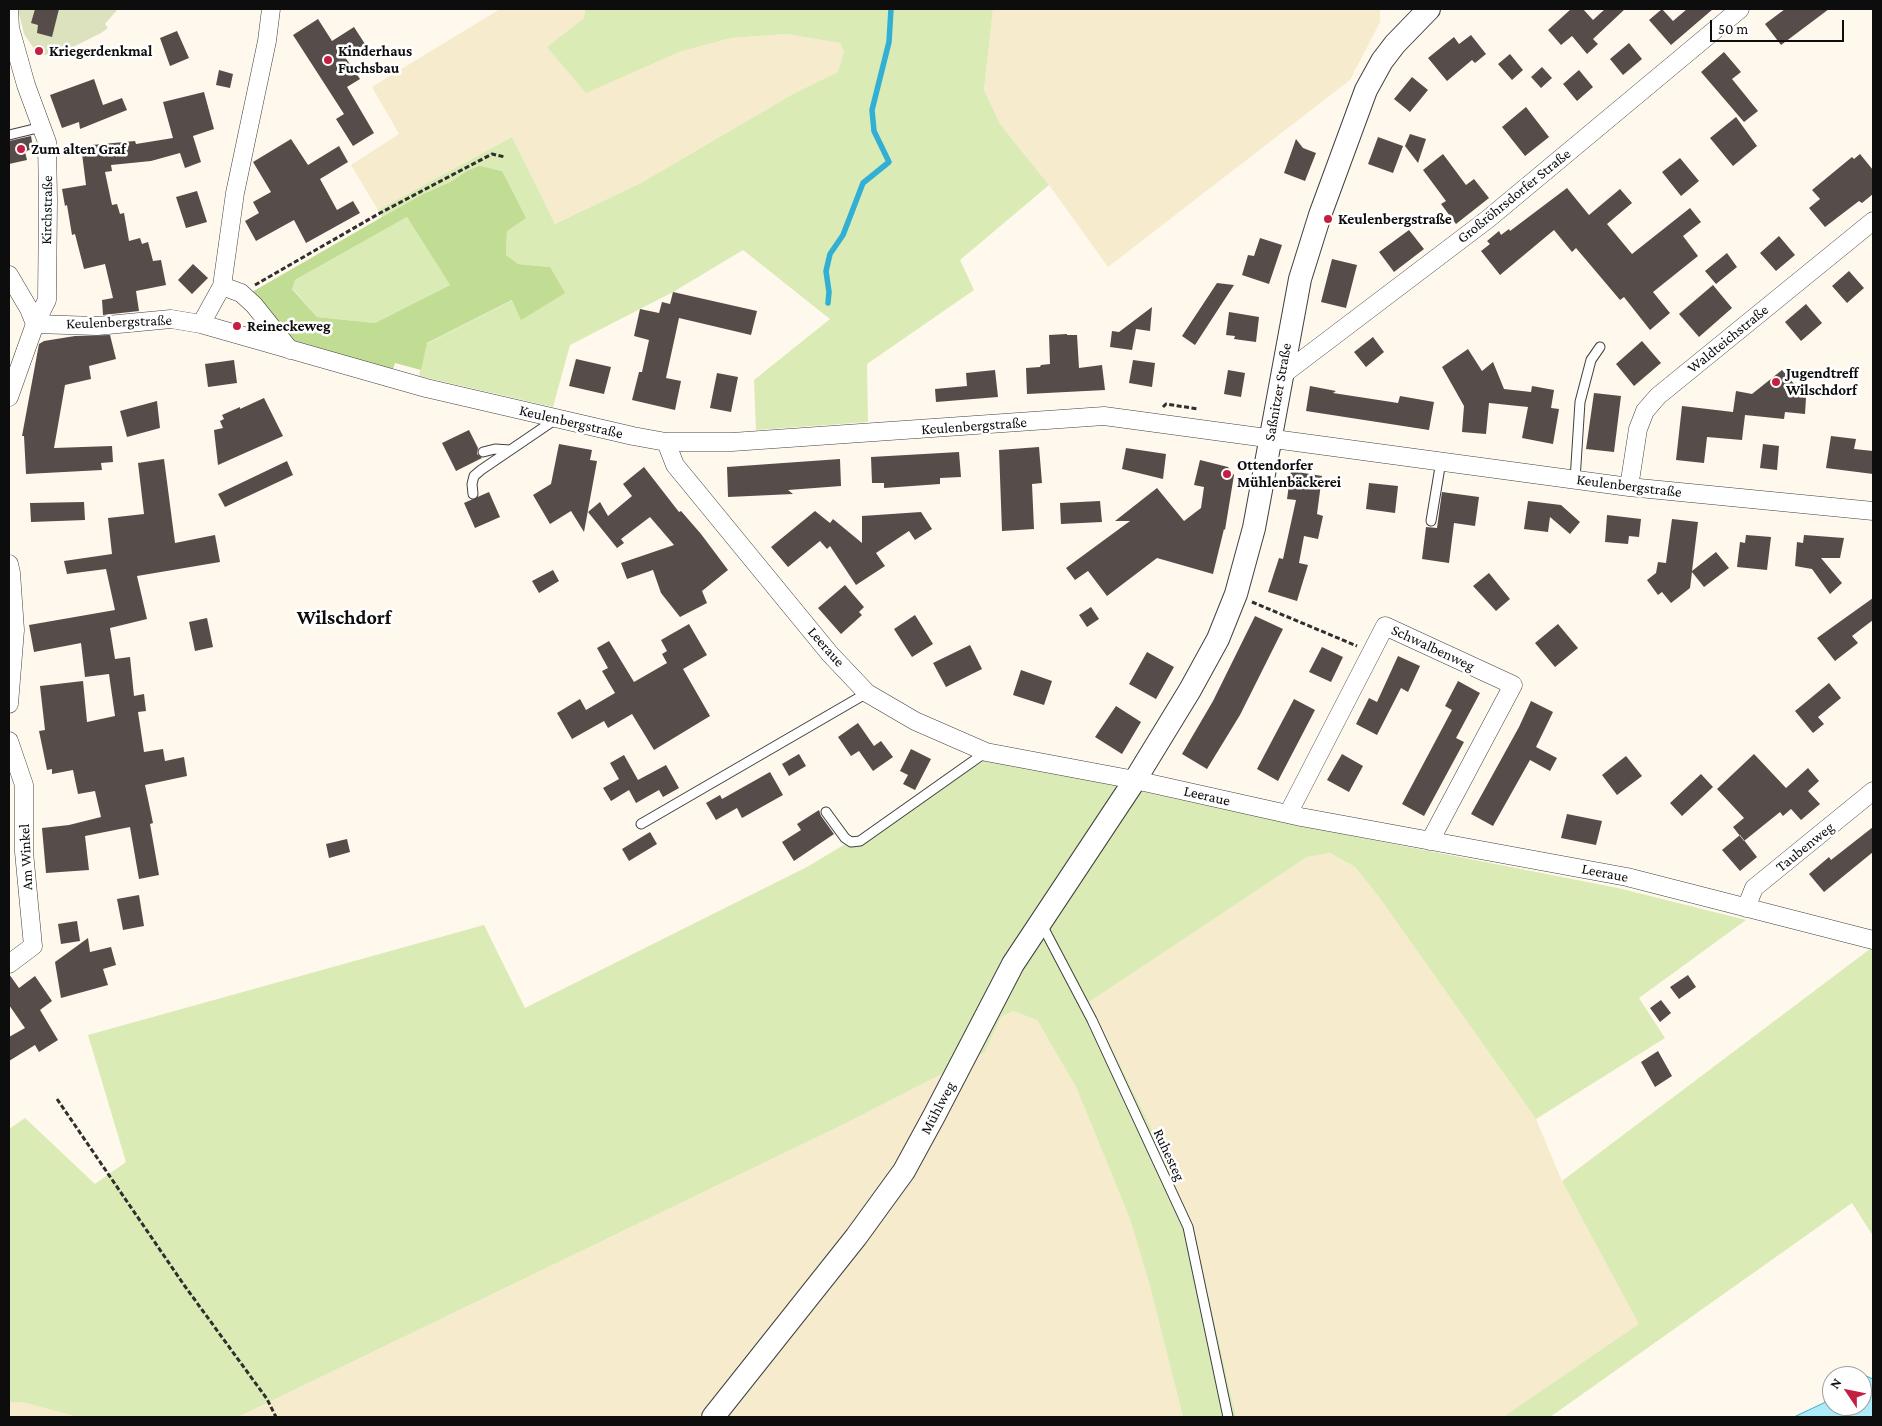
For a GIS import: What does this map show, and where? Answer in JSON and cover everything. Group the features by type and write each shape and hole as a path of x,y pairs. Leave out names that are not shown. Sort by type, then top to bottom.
{"street":[{"name":"Kirchstraße","path":"9,9 10,28 26,85 47,142 47,300 35,324 9,397"},
{"path":"201,324 222,286 235,193 267,41 271,9"},
{"name":"Saßnitzer Straße","path":"1135,780 1190,690 1218,639 1236,594 1254,528 1300,279 1353,122 1366,90 1382,61 1395,44 1429,9"},
{"name":"Großröhrsdorfer Straße","path":"1281,376 1488,219 1740,9"},
{"name":"Waldteichstraße","path":"1629,487 1638,429 1645,411 1658,396 1873,221"},
{"path":"9,275 16,297 35,324"},
{"path":"222,286 241,293 254,304 290,350"},
{"name":"Keulenbergstraße","path":"35,324 97,326 171,319 201,324 426,388 556,419 666,442 732,442 1104,416 1629,487 1873,511"},
{"name":"Leeraue","path":"666,442 674,466 830,654 867,693 915,721 986,752 1135,780 1288,814 1627,877 1873,940"},
{"path":"9,704 15,630 10,570"},
{"name":"Schwalbenweg","path":"1288,814 1385,626 1513,685 1430,841"},
{"name":"Am Winkel","path":"9,741 24,785 24,852 33,946 9,964"},
{"name":"Mühlweg","path":"714,1417 856,1237 904,1171 1012,964 1135,780"},
{"name":"Taubenweg","path":"1746,908 1754,888 1873,791"}],"lane":[{"path":"9,135 42,127"},
{"path":"1575,480 1580,402 1591,360 1600,347"},
{"path":"473,494 472,484 474,476 556,419"},
{"path":"484,452 496,449 510,450"},
{"path":"1431,521 1441,461"},
{"path":"641,824 867,693"},
{"path":"826,812 845,838 851,842 860,841 986,752"},
{"name":"Ruhesteg","path":"1040,921 1092,1020 1188,1228 1228,1417"}],"path":[{"path":"241,293 380,213 492,154 505,157"},
{"path":"1145,421 1166,404 1205,410"},
{"path":"1236,594 1372,652"},
{"path":"57,1099 184,1285 267,1399 276,1417"}],"shaded area":[{"path":"500,9 585,9 584,18 547,47 679,52 731,38 786,34 840,43 844,52 839,72 793,94 641,183 555,224 512,137 378,210 351,165 399,134 372,87"},
{"path":"993,9 1380,9 1380,22 1350,80 1108,267 1049,185 1000,124 984,88"},
{"path":"1330,853 1355,867 1379,897 1536,1119 1562,1181 1640,1324 1503,1417 1236,1417 1202,1268 1164,1154 1089,1002 1307,857"},
{"path":"1013,1011 1037,1020 1076,1087 1130,1219 1150,1286 1183,1417 238,1417 842,1125 985,1052 1001,1017"},
{"path":"9,1402 22,1402 78,1417 9,1417"}],"green space":[{"path":"18,9 118,9 105,24 108,28 101,33 65,51 39,56 24,34"},
{"path":"585,9 993,9 984,89 1000,124 1049,185 960,260 974,290 867,364 868,422 756,430 754,380 830,319 743,250 673,292 570,345 553,407 419,376 426,344 513,300 521,319 550,267 518,264 506,255 507,231 502,171 479,167 467,171 450,182 423,194 382,217 378,210 512,137 555,224 641,183 793,94 838,72 844,52 840,43 786,34 731,38 679,52 586,93 547,47 584,18"},
{"path":"479,166 502,171 526,218 507,231 506,255 518,264 550,267 565,293 521,320 512,300 427,343 421,370 395,363 393,369 295,346 252,292 382,217 423,194 450,182","holes":["407,217 450,285 375,323 317,317 292,289 295,280"]},
{"path":"407,217 450,285 375,323 317,317 292,288 295,280"},
{"path":"989,758 1296,825 1618,888 1746,920 1639,998 1665,1038 1536,1119 1379,897 1355,867 1330,853 1307,857 1089,1002 1164,1154 1202,1268 1236,1417 1183,1417 1150,1286 1130,1219 1076,1087 1037,1020 1013,1011 1001,1017 985,1052 842,1125 238,1417 78,1417 22,1402 9,1402 9,1129 25,1118 95,1184 126,1162 88,1035 484,925 525,1008 807,867"},
{"path":"1870,949 1873,950 1873,1236 1852,1203 1550,1417 1503,1417 1639,1324 1562,1181"}],"water":[{"path":"1873,1379 1873,1417 1794,1417 1822,1404 1822,1416 1872,1416"}],"building":[{"path":"35,9 59,9 52,37 37,33 38,25 31,23"},
{"path":"1571,9 1583,9 1593,20 1605,9 1625,9 1593,39 1598,44 1587,54 1572,36 1561,45 1548,30"},
{"path":"1662,9 1673,21 1687,9 1713,9 1671,45 1649,20"},
{"path":"1785,9 1829,9 1781,45 1765,24"},
{"name":"Kinderhaus Fuchsbau","path":"318,19 332,41 354,27 365,44 345,57 360,79 347,87 374,133 353,146 336,119 344,114 293,35"},
{"path":"177,31 189,58 170,66 160,38"},
{"path":"1471,35 1486,54 1475,63 1472,60 1447,81 1428,58 1454,37 1459,44"},
{"path":"1629,43 1642,59 1623,75 1610,59"},
{"path":"1724,52 1741,72 1732,79 1758,111 1744,122 1701,72"},
{"path":"1510,54 1523,70 1512,80 1498,64"},
{"path":"1542,67 1552,78 1541,88 1531,77"},
{"path":"219,70 233,74 230,88 216,85"},
{"path":"1579,70 1593,87 1577,101 1563,84"},
{"path":"1412,77 1428,90 1410,112 1394,99"},
{"path":"94,79 103,105 122,98 127,110 80,129 79,122 62,128 50,95"},
{"path":"204,92 214,129 193,136 201,162 185,168 180,153 151,161 111,165 112,171 105,172 112,205 117,204 120,214 124,213 129,241 140,238 142,244 148,242 153,261 161,260 166,285 136,291 139,311 103,315 102,300 113,298 105,264 84,269 75,234 72,235 62,189 86,185 81,146 135,141 136,144 173,138 163,102"},
{"path":"1526,107 1549,137 1525,156 1502,127"},
{"path":"1736,117 1757,146 1733,166 1710,138"},
{"path":"1410,134 1426,139 1418,163 1405,146"},
{"name":"Zum alten Graf","path":"31,136 33,148 25,152 27,160 9,164 9,141"},
{"path":"1378,137 1403,146 1393,173 1368,164"},
{"path":"291,139 308,165 339,146 348,162 320,179 337,210 353,201 360,213 306,243 294,220 256,241 245,221 259,213 253,202 271,192 253,162"},
{"path":"1296,139 1303,148 1316,153 1305,181 1284,173"},
{"path":"1443,154 1466,185 1474,179 1489,198 1456,224 1441,204 1446,201 1423,170"},
{"path":"1860,154 1873,170 1873,194 1862,203 1859,201 1825,227 1809,208 1820,199 1812,190 1852,157 1854,159"},
{"path":"1680,158 1699,181 1681,196 1662,172"},
{"path":"1567,188 1589,215 1620,189 1632,203 1607,224 1632,254 1690,208 1701,222 1683,236 1698,256 1653,292 1670,313 1650,330 1624,297 1620,300 1576,248 1572,252 1554,230 1500,275 1481,251 1490,244 1487,241 1499,231 1501,235 1509,229 1510,231"},
{"path":"197,191 207,222 186,228 176,197"},
{"path":"1409,230 1424,249 1394,272 1379,252"},
{"path":"1779,236 1795,255 1776,271 1760,253"},
{"path":"1260,238 1282,245 1269,284 1242,275 1248,255 1254,256"},
{"path":"1727,253 1737,267 1716,284 1705,271"},
{"path":"1332,259 1357,265 1346,308 1321,302"},
{"path":"193,264 208,278 192,294 178,280"},
{"path":"1849,271 1864,288 1847,303 1832,286"},
{"path":"1217,283 1234,285 1195,345 1182,336"},
{"path":"1713,285 1732,308 1699,337 1679,314"},
{"path":"673,292 757,311 751,335 679,318 666,378 681,381 675,410 632,400 639,372 642,372 649,340 634,336 640,309 659,313 662,302 670,304"},
{"path":"1806,304 1822,323 1801,341 1785,322"},
{"path":"1152,307 1150,331 1136,329 1132,350 1110,347 1112,331 1119,332"},
{"path":"1229,312 1259,317 1256,342 1234,339 1235,336 1226,335"},
{"path":"110,335 116,359 89,366 91,379 65,385 54,448 112,446 113,462 101,463 102,470 26,474 24,436 22,436 39,344 44,341 75,336"},
{"path":"1049,335 1077,335 1079,368 1102,365 1105,390 1027,394 1026,368 1050,364"},
{"path":"1373,337 1384,352 1366,367 1354,352"},
{"path":"1642,341 1661,363 1634,386 1616,364"},
{"path":"1468,349 1482,371 1493,362 1504,389 1531,392 1532,386 1554,390 1551,408 1559,409 1553,444 1522,438 1528,407 1489,403 1486,434 1462,432 1464,406 1442,367"},
{"path":"576,359 611,367 604,394 569,386"},
{"path":"234,360 237,383 208,387 205,364"},
{"path":"1133,360 1155,363 1152,387 1129,383"},
{"path":"995,370 998,397 936,402 935,389 967,386 966,373"},
{"path":"1228,370 1245,373 1241,397 1224,394"},
{"path":"1782,370 1806,398 1805,414 1785,412 1784,419 1745,415 1742,440 1707,437 1704,463 1676,460 1682,406 1733,412 1736,391 1752,394"},
{"path":"717,373 738,377 731,412 710,408"},
{"path":"1310,386 1336,391 1333,393 1398,403 1400,396 1434,402 1429,430 1306,411"},
{"path":"1594,393 1621,396 1614,452 1586,449"},
{"path":"264,398 283,436 218,465 214,430 223,428 220,421 224,419 222,415"},
{"path":"157,401 160,428 127,437 120,411"},
{"path":"469,430 478,448 477,454 482,458 456,471 442,443"},
{"path":"1831,436 1856,439 1854,449 1873,451 1873,474 1826,468"},
{"path":"559,444 592,450 590,460 597,461 584,532 571,511 550,524 533,495 551,484"},
{"path":"1763,444 1779,446 1777,470 1760,468"},
{"path":"1039,447 1042,483 1032,484 1034,529 1002,531 999,450"},
{"path":"1126,448 1166,454 1163,479 1122,469"},
{"path":"959,452 961,477 940,478 940,484 884,488 884,483 872,483 871,457"},
{"path":"164,459 175,543 215,535 220,562 137,576 147,619 110,628 115,659 130,657 134,696 144,694 146,711 138,712 144,752 163,749 165,761 184,757 187,776 145,785 153,823 150,824 159,875 139,879 130,827 85,836 89,870 46,873 42,828 69,825 101,817 95,791 78,794 73,770 52,774 52,769 47,770 39,731 45,730 40,686 83,681 87,722 115,716 109,674 85,677 81,643 34,652 29,625 115,610 106,569 67,574 64,561 112,554 108,518 144,514 138,463"},
{"path":"840,459 841,486 788,490 793,494 728,497 727,467"},
{"path":"1200,460 1228,467 1234,475 1225,530 1213,574 1157,558 1107,596 1088,571 1075,580 1066,568 1130,521 1115,521 1157,488 1184,521 1201,508 1204,487 1194,485"},
{"path":"287,461 293,475 225,507 218,494"},
{"path":"644,467 679,512 681,511 701,534 728,570 702,591 707,603 680,617 661,593 653,570 627,579 621,563 674,545 650,517 621,539 624,543 617,548 588,512 600,502 608,516 632,496 623,484"},
{"path":"1291,471 1322,476 1317,514 1323,516 1318,539 1304,536 1299,563 1308,565 1297,601 1268,592 1279,558 1283,559 1296,500 1287,499"},
{"path":"1369,483 1398,486 1395,513 1366,509"},
{"path":"489,492 500,517 475,528 464,503"},
{"path":"1442,492 1479,497 1475,526 1454,523 1449,563 1422,559 1426,527 1437,528"},
{"path":"1100,501 1102,522 1061,524 1060,503"},
{"path":"1528,501 1561,505 1580,522 1570,534 1550,517 1548,532 1524,529"},
{"path":"84,502 85,520 31,522 30,503"},
{"path":"815,511 830,523 833,519 862,543 862,516 921,512 932,529 915,540 909,531 876,553 885,566 856,585 830,546 827,549 820,541 788,567 771,547"},
{"path":"1607,515 1641,519 1639,537 1629,536 1628,544 1605,542"},
{"path":"1672,519 1698,522 1692,571 1716,552 1729,568 1704,587 1692,572 1690,588 1671,603 1662,592 1658,595 1647,580 1656,573 1658,562 1666,563"},
{"path":"1746,535 1771,537 1767,570 1737,567 1740,542 1745,543"},
{"path":"1804,535 1844,538 1840,558 1821,558 1842,583 1830,594 1812,569 1795,566 1797,542 1803,543"},
{"path":"553,570 559,581 539,593 532,581"},
{"path":"1489,573 1510,599 1496,611 1473,586"},
{"path":"845,585 864,607 859,612 862,615 841,634 818,608"},
{"path":"1873,598 1873,620 1852,636 1858,643 1835,661 1817,638"},
{"path":"1091,607 1099,619 1087,627 1079,615"},
{"path":"915,615 933,644 912,657 894,629"},
{"path":"1255,616 1283,629 1240,715 1207,769 1182,754 1213,701"},
{"path":"207,618 213,647 195,651 189,622"},
{"path":"689,624 707,655 683,669 710,716 654,750 632,714 608,728 604,721 572,739 557,713 580,699 586,710 615,693 602,671 608,668 597,648 609,641 634,682 667,663 662,654 667,651 661,640"},
{"path":"1558,624 1578,648 1555,667 1535,643"},
{"path":"970,645 982,669 946,687 933,663"},
{"path":"1322,647 1343,657 1331,682 1309,672"},
{"path":"1147,652 1174,667 1156,699 1129,684"},
{"path":"1398,656 1420,666 1408,692 1401,688 1377,735 1356,724 1369,698 1377,702"},
{"path":"1021,670 1052,681 1044,705 1013,695"},
{"path":"1458,681 1480,693 1456,738 1464,742 1424,816 1402,804 1452,710 1445,706"},
{"path":"1829,683 1841,698 1818,717 1824,724 1813,733 1795,711"},
{"path":"1294,699 1315,710 1278,781 1257,769"},
{"path":"1531,701 1553,712 1536,747 1557,758 1550,771 1530,760 1493,826 1471,814 1519,727"},
{"path":"1116,706 1141,722 1122,754 1095,737"},
{"path":"858,723 874,746 881,741 893,757 873,771 859,751 851,756 838,737"},
{"path":"911,749 931,759 915,790 903,784 908,775 900,771"},
{"path":"799,754 806,766 789,776 782,764"},
{"path":"1342,754 1363,766 1349,792 1327,780"},
{"path":"1754,754 1786,788 1808,768 1819,781 1808,791 1820,804 1801,820 1791,809 1783,816 1780,812 1744,841 1733,827 1744,818 1717,789"},
{"path":"624,755 638,780 666,765 679,788 663,797 659,790 636,803 629,790 611,801 603,788 619,779 610,763"},
{"path":"1626,756 1642,776 1617,795 1602,775"},
{"path":"770,772 783,795 742,818 737,808 716,820 706,803 720,795 722,799"},
{"path":"1701,774 1713,787 1682,816 1670,803"},
{"path":"819,810 834,834 794,861 782,842 801,830 797,824"},
{"path":"1567,814 1602,821 1596,845 1561,838"},
{"path":"1873,827 1873,852 1824,892 1809,874 1829,857 1831,860"},
{"path":"650,832 657,844 629,861 622,849"},
{"path":"1740,835 1757,857 1740,871 1722,850"},
{"path":"347,839 350,852 329,858 326,844"},
{"path":"139,895 144,926 123,930 117,899"},
{"path":"77,921 80,941 61,944 58,924"},
{"path":"88,938 90,952 111,947 116,965 103,969 108,985 61,998 55,962"},
{"path":"9,974 19,988 35,976 52,1001 40,1010 58,1040 39,1052 35,1045 9,1061 9,1037 25,1028 9,1005"},
{"path":"1688,975 1696,987 1679,999 1670,987"},
{"path":"1661,1000 1671,1013 1660,1022 1650,1008"},
{"path":"1658,1051 1672,1076 1655,1087 1641,1062"}],"waterway":[{"path":"828,303 829,292 826,271 830,254 843,235 863,183 889,162 874,131 872,110 889,42 891,9"}],"place":[{"name":"Kriegerdenkmal","path":"39,51"},
{"name":"Kinderhaus Fuchsbau","path":"328,60"},
{"name":"Zum alten Graf","path":"21,149"},
{"name":"Keulenbergstraße","path":"1328,219"},
{"name":"Reineckeweg","path":"237,326"},
{"name":"Jugendtreff Wilschdorf","path":"1776,382"},
{"name":"Ottendorfer Mühlenbäckerei","path":"1227,474"}],"district":[{"name":"Wilschdorf","path":"344,618"}]}
